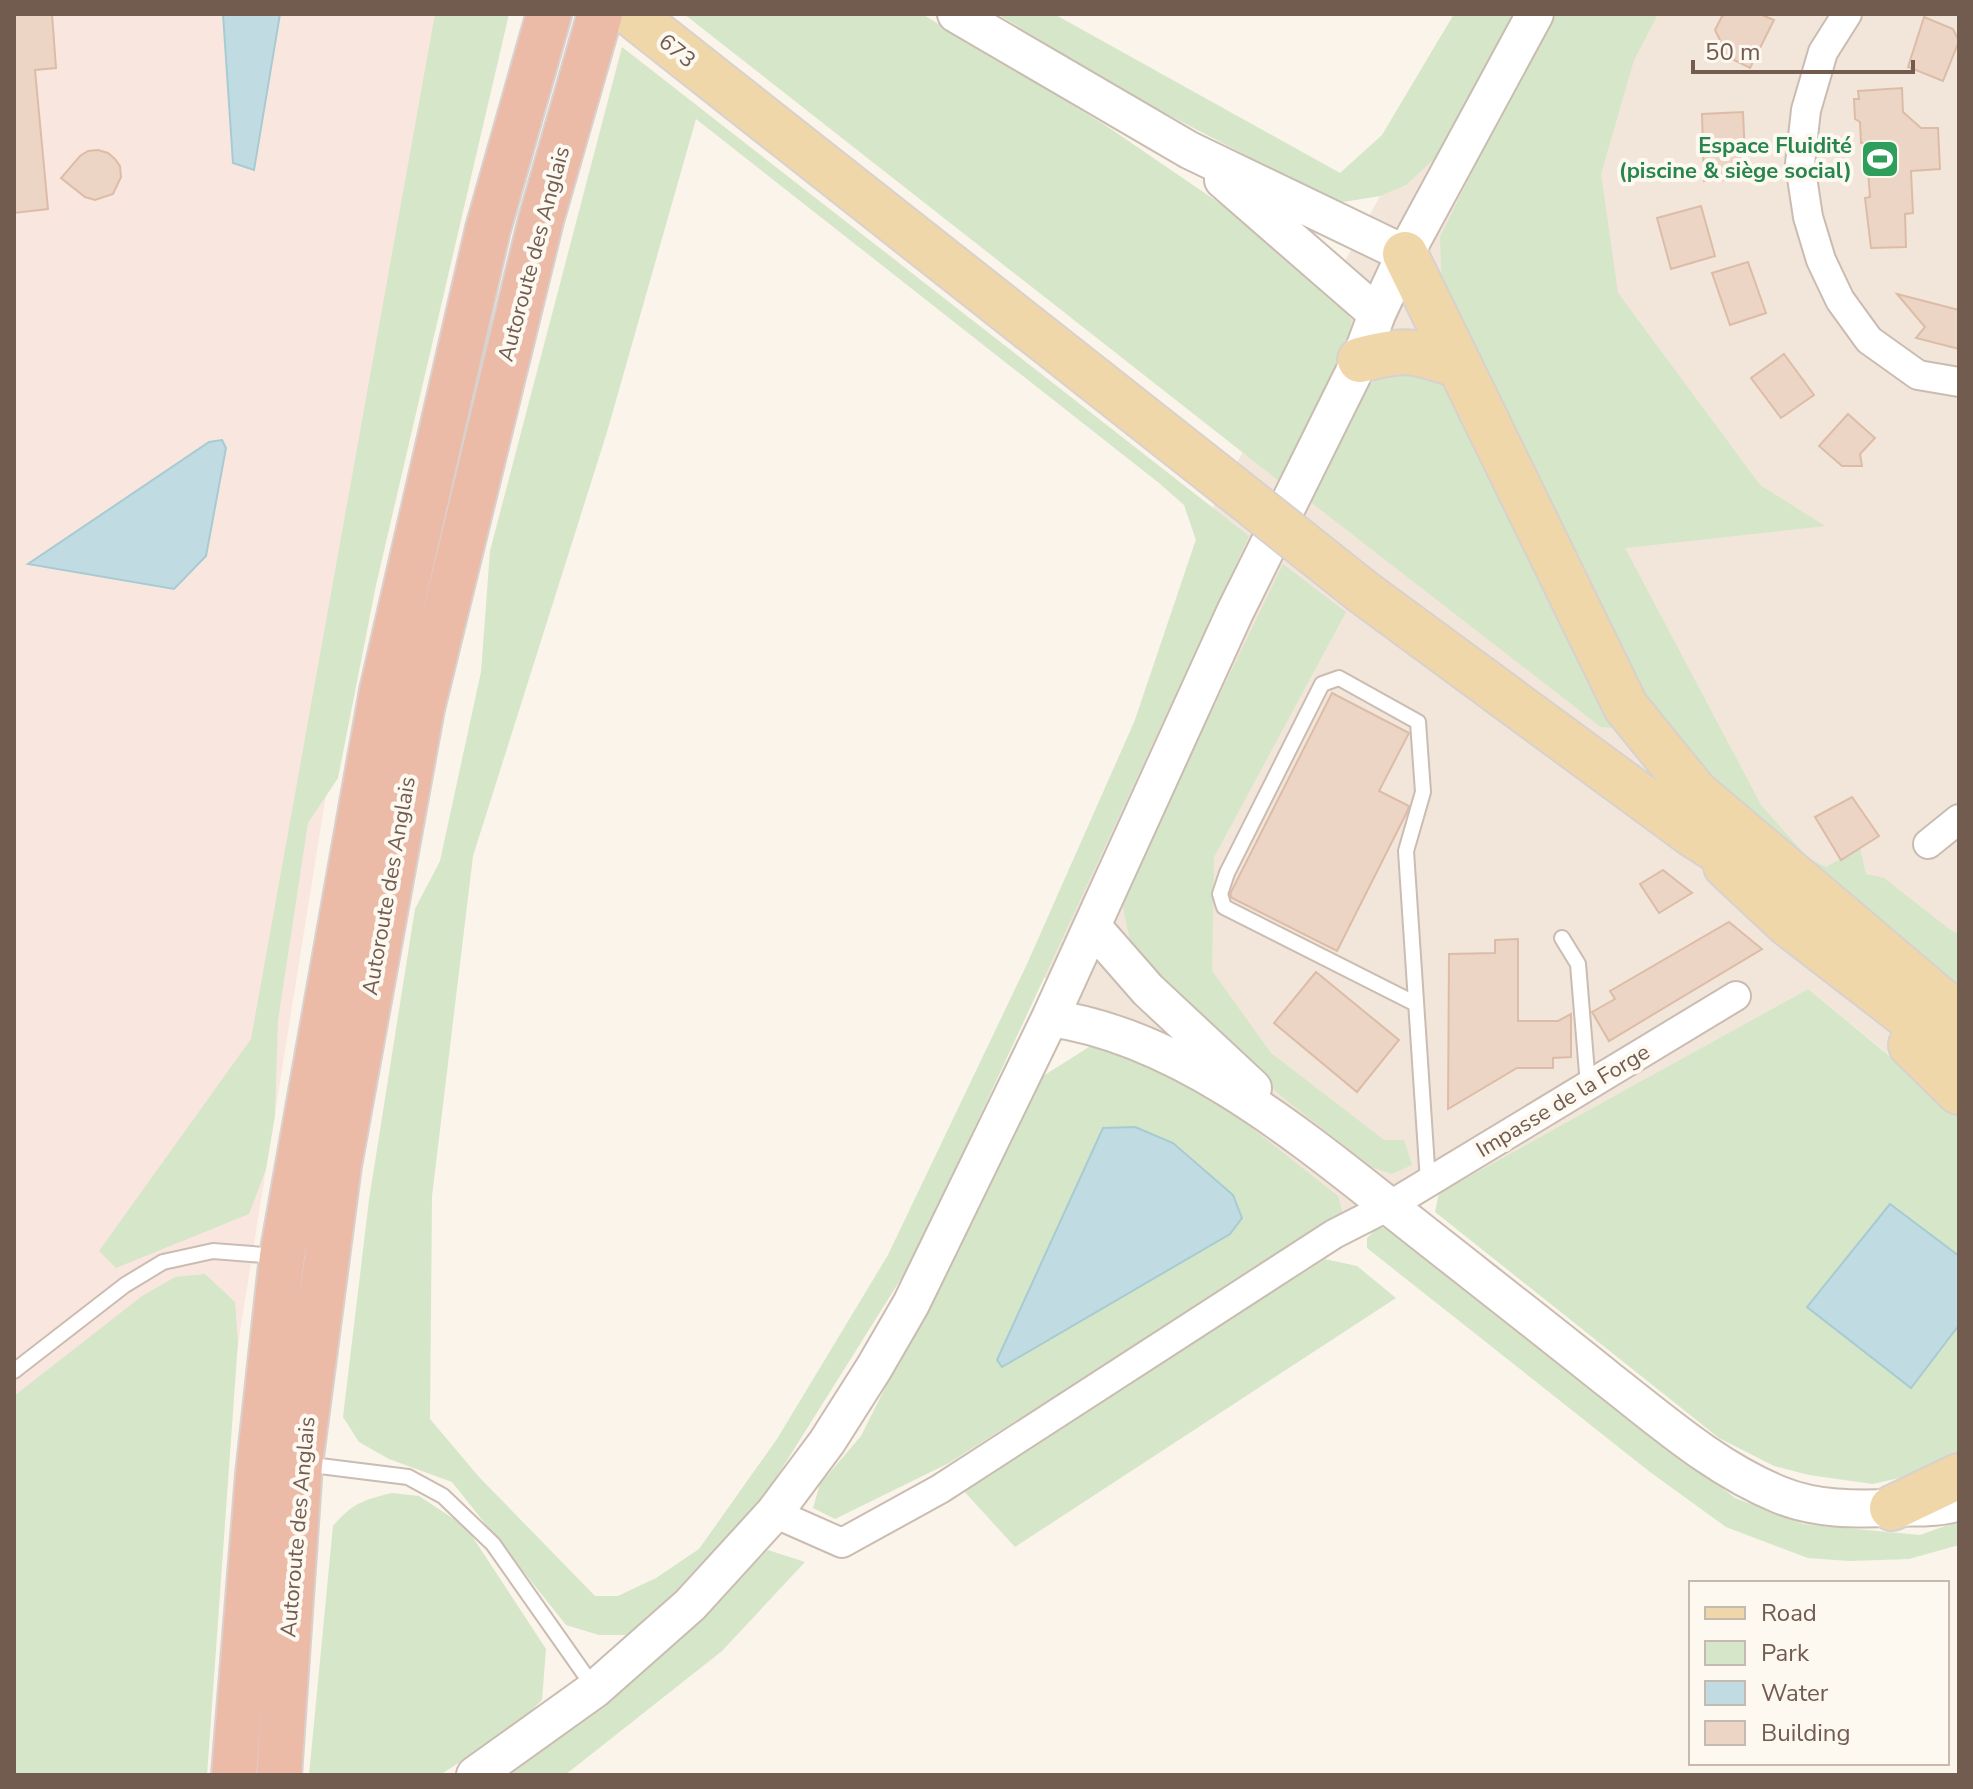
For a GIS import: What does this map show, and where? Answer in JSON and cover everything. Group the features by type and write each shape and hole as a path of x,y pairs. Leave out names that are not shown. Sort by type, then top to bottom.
{"highway":[{"name":"Autoroute des Anglais","path":"234,1775 258,1475 282,1256 382,691 488,229 549,14"},
{"name":"Autoroute des Anglais","path":"279,1775 300,1464 339,1165 422,708 541,220 600,14"}],"main road":[{"name":"673","path":"631,14 1363,592 1692,834"},
{"path":"1405,254 1626,707 1695,792 1959,1018"},
{"path":"1360,360 1391,351 1417,352 1460,366"},
{"path":"1692,834 1814,912 1959,1018"},
{"path":"1692,834 1959,1092"},
{"path":"1787,923 1959,1056"},
{"path":"1892,1508 1959,1476"}],"street":[{"path":"956,14 1189,150 1405,254"},
{"path":"475,1775 595,1689 690,1605 774,1513 827,1442 874,1368 911,1304 1050,1018 1235,612 1360,360 1405,254 1535,14"},
{"path":"1847,14 1823,52 1806,110 1800,164 1808,217 1821,260 1840,300 1869,340 1918,375 1959,382"},
{"path":"1189,150 1377,314"},
{"path":"1928,844 1959,819"},
{"path":"1092,926 1148,990 1235,1070 1298,1135"},
{"name":"Impasse de la Forge","path":"774,1513 842,1543 940,1489 1334,1234 1389,1206 1736,996"},
{"path":"1050,1018 1081,1023 1144,1043 1208,1078 1298,1135 1656,1417 1720,1464 1754,1484 1814,1505 1844,1509 1941,1508 1959,1502"}],"lane":[{"path":"1416,1004 1224,907 1220,894 1227,873 1322,684 1339,678 1418,722 1423,792 1406,851 1428,1182"},
{"path":"1562,938 1578,964 1589,1086"},
{"path":"14,1371 125,1285 163,1262 213,1251 282,1256"},
{"path":"300,1464 408,1477 443,1496 493,1544 595,1689"}],"shaded area":[{"path":"14,14 451,14 169,1775 14,1775"},
{"path":"1485,14 1959,14 1959,1092 1940,1096 1808,989 1367,1233 1037,972 1135,720 1196,539 1380,196"}],"green space":[{"path":"435,14 509,14 376,585 338,778 308,823 278,1020 275,1116 266,1169 249,1214 116,1268 99,1251 251,1039"},
{"path":"684,14 922,14 1105,125 1253,226 1326,290 1352,320 1347,344 1279,481"},
{"path":"997,14 1054,14 1340,173 1382,135 1454,14 1518,14 1434,159 1406,185 1380,196 1337,203 1142,101"},
{"path":"1557,14 1658,14 1634,60 1601,174 1618,293 1760,485 1825,526 1625,548 1761,805 1808,858 1826,867 1860,848 1866,874 1884,878 1959,934 1959,989 1706,778 1626,672 1442,285 1440,237 1497,121"},
{"path":"622,47 1249,536 914,1258 769,1489 701,1572 628,1635 599,1635 566,1625 452,1482 389,1459 359,1442 343,1417 369,1200 415,909 440,861 481,672 490,551","holes":["696,119 1184,505 1196,540 1135,720 1027,964 888,1255 777,1439 699,1549 656,1578 618,1596 595,1596 479,1477 430,1419 432,1196 473,856 607,432"]},
{"path":"1393,365 1444,377 1605,692 1612,728 1601,727 1308,500 1369,385"},
{"path":"1283,564 1346,612 1214,857 1212,971 1271,1053 1384,1140 1404,1140 1412,1165 1392,1174 1371,1167 1281,1096 1161,983 1130,940 1122,903 1129,882"},
{"path":"1808,989 1959,1113 1959,1455 1921,1473 1873,1484 1809,1475 1774,1466 1719,1438 1435,1212 1439,1193"},
{"path":"1089,1047 1136,1050 1179,1071 1338,1196 1343,1214 949,1463 835,1519 813,1508 820,1484 861,1436 1040,1078"},
{"path":"1379,1226 1396,1233 1735,1498 1803,1524 1920,1535 1959,1521 1959,1545 1909,1559 1849,1561 1808,1558 1726,1527 1650,1472 1367,1248 1367,1238"},
{"path":"1325,1259 1357,1266 1396,1298 1015,1547 962,1489"},
{"path":"205,1274 235,1302 238,1342 207,1775 14,1775 14,1396 142,1296 175,1277"},
{"path":"392,1493 419,1496 466,1527 546,1649 542,1700 515,1726 440,1775 309,1775 333,1526 359,1504"},
{"path":"768,1550 805,1562 722,1651 565,1775 499,1775 586,1716"}],"water":[{"path":"223,14 280,14 254,170 233,163"},
{"path":"222,440 226,448 206,556 174,589 28,564 209,442"},
{"path":"1135,1127 1173,1143 1233,1195 1242,1218 1230,1234 1002,1367 997,1360 1103,1128"},
{"path":"1890,1204 1959,1256 1959,1325 1911,1388 1807,1307"}],"building":[{"path":"14,14 52,14 56,68 35,70 48,209 14,213"},
{"path":"1760,14 1774,20 1750,68 1718,52 1722,44 1715,30 1722,16"},
{"path":"1924,17 1953,29 1959,41 1943,81 1908,67"},
{"path":"1902,88 1903,112 1921,128 1938,128 1940,169 1911,171 1913,213 1905,214 1906,247 1871,248 1865,198 1870,197 1866,143 1861,143 1854,99 1859,99 1858,91"},
{"path":"1743,112 1746,179 1704,181 1702,114"},
{"path":"98,150 115,159 120,166 121,177 113,194 95,200 85,197 61,178 80,156"},
{"path":"1701,206 1715,256 1671,269 1657,218"},
{"path":"1748,262 1766,313 1730,325 1712,273"},
{"path":"1897,294 1959,310 1959,349 1916,338 1925,327"},
{"path":"1784,354 1814,395 1781,418 1751,378"},
{"path":"1848,414 1875,438 1860,454 1862,466 1842,466 1819,446"},
{"path":"1332,693 1409,733 1379,791 1409,806 1337,951 1232,898 1230,894"},
{"path":"1852,797 1879,836 1841,860 1815,817"},
{"path":"1663,870 1692,893 1659,913 1640,884"},
{"path":"1729,922 1762,949 1609,1041 1592,1012 1615,999 1610,991"},
{"path":"1518,939 1518,1021 1558,1021 1571,1014 1571,1057 1553,1058 1553,1068 1517,1068 1448,1109 1449,954 1495,953 1495,940"},
{"path":"1316,972 1399,1040 1357,1092 1274,1023"}],"place":[{"name":"Espace Fluidité (piscine & siège social)","path":"1880,159"}]}
